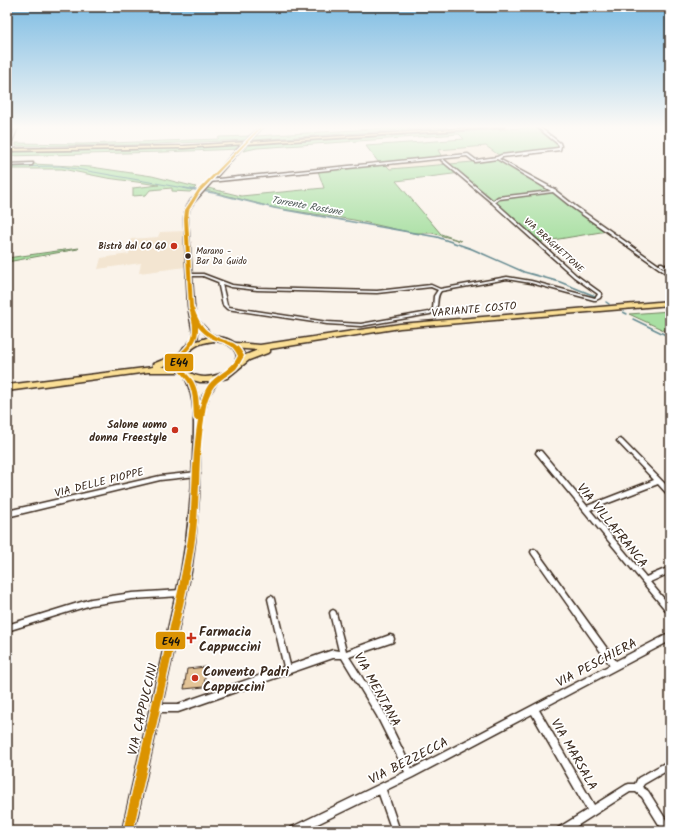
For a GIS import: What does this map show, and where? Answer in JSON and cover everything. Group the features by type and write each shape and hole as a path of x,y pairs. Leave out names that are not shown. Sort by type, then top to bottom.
{"highway":[{"name":"VARIANTE COSTO","path":"281,346 400,326 670,303"},
{"path":"236,346 260,348 281,346"},
{"path":"236,367 251,355 281,346"}],"main road":[{"path":"148,368 181,355 195,339 196,334 194,318 190,306 187,210 201,189 224,166"},
{"path":"194,318 208,334 220,339"},
{"path":"181,355 179,365 181,370 188,376 200,380 218,378 224,375 236,367 241,356 240,350 226,340 204,340 189,346"},
{"path":"7,388 148,368 181,370"},
{"name":"VIA CAPPUCCINI","path":"128,831 193,532 197,474 198,428 195,393 188,376"},
{"name":"VIA CAPPUCCINI","path":"198,428 206,394 218,378"}],"street":[{"path":"209,181 357,166"},
{"path":"449,166 493,202 498,198 555,191"},
{"path":"510,166 555,191 670,275"},
{"name":"VIA BRAGHETTONE","path":"189,276 203,275 241,288 293,291 377,292 430,286 440,290 507,278 531,282 595,299 599,297 600,294 575,276 493,202"},
{"path":"636,250 644,252 670,270"},
{"path":"220,282 225,305 228,308 328,323 361,325 434,312 436,309 436,294 440,290"},
{"path":"620,442 670,493"},
{"name":"VIA VILLAFRANCA","path":"539,453 670,611"},
{"name":"VIA DELLE PIOPPE","path":"7,514 160,478 197,474"},
{"path":"586,509 659,481"},
{"path":"534,552 615,666"},
{"path":"645,581 670,570"},
{"path":"7,628 91,602 132,596 181,592"},
{"path":"272,599 288,670"},
{"name":"VIA MENTANA","path":"332,613 344,655 380,713 410,774"},
{"name":"VIA PESCHIERA","path":"534,709 670,637"},
{"path":"155,708 178,708 333,654 339,653 344,655 390,639"},
{"name":"VIA BEZZECCA","path":"292,831 410,774 534,709"},
{"name":"VIA MARSALA","path":"534,709 592,812"},
{"path":"637,788 641,782 670,764"},
{"path":"382,788 396,831"},
{"path":"561,831 629,788 637,788 645,794 668,831"}],"shaded area":[{"path":"387,166 423,166 390,169"},
{"path":"184,231 186,267 139,273 141,263 98,269 101,258 129,254 131,239 158,237 160,232"}],"green space":[{"path":"7,166 91,167 152,176 196,187 190,192 172,191 172,188 150,190 146,195 133,196 133,188 159,185 107,178 62,169 7,169"},
{"path":"365,166 387,166 390,169 424,166 509,166 541,183 607,231 541,242 461,173 396,181 441,234 461,241 432,233 413,233 354,220 275,208 206,190 208,188 241,196 324,188 318,171"},
{"path":"79,248 78,249 7,262 7,258"},
{"path":"670,311 670,333 629,314"}],"building":[{"name":"Convento Padri Cappuccini","path":"206,667 204,687 184,689 187,669"}],"waterway":[{"name":"Torrente Rostone","path":"7,167 54,166"},
{"name":"Torrente Rostone","path":"61,166 189,189"},
{"name":"Torrente Rostone","path":"184,188 214,193 274,208 437,237 472,249 524,272 560,282 595,296"},
{"name":"Torrente Rostone","path":"623,312 627,314"},
{"name":"Torrente Rostone","path":"633,319 670,337"}],"transit line":[{"name":"E44","path":"128,831 189,557 195,505 197,449 206,395 213,383 234,367 241,356 235,346 214,338 205,332 197,322 191,306 186,219 187,210 199,191 223,166"},
{"name":"E44","path":"191,308 196,334 192,343 180,357 179,365 181,371 192,384 197,418"}],"place":[{"name":"Bistrò dal CO GO","path":"174,246"},
{"name":"Marano - Bar Da Guido","path":"188,256"},
{"name":"Salone uomo donna Freestyle","path":"175,430"},
{"name":"Farmacia Cappuccini","path":"191,638"},
{"name":"Convento Padri Cappuccini","path":"195,678"}]}
